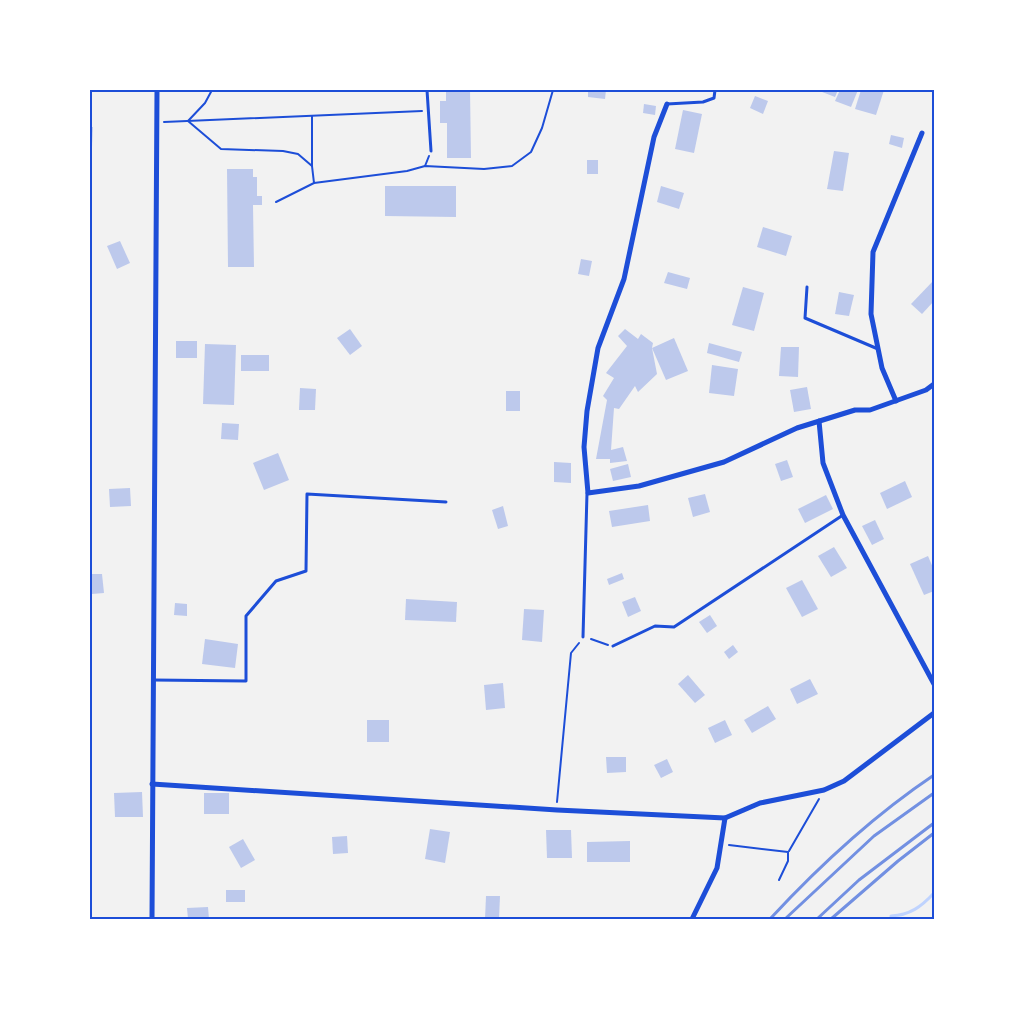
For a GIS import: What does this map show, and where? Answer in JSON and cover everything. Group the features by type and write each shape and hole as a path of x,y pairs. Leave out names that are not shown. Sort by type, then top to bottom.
{"street":[{"path":"152,919 157,90"},
{"path":"667,104 654,137 624,279 598,348 587,411 584,447 588,493 639,486 724,462 797,428 855,410 870,410 926,390 934,384"},
{"path":"896,401 882,368 871,314 873,252 922,133"},
{"path":"819,421 823,463 843,516 934,684"},
{"path":"152,784 557,810 725,818 760,803 824,790 844,781 934,713"},
{"path":"692,919 717,868 725,818"}],"lane":[{"path":"427,90 431,151"},
{"path":"667,104 704,102 714,98 715,90"},
{"path":"807,287 805,318 878,350"},
{"path":"583,637 588,493"},
{"path":"153,680 246,681 246,616 276,580 306,571 307,494 446,502"},
{"path":"613,646 655,626 674,627 843,516"}],"path":[{"path":"188,121 205,103 212,90"},
{"path":"276,202 314,183 407,171 425,166 484,169 512,166 531,152 542,128 553,90"},
{"path":"163,122 427,111"},
{"path":"312,116 314,183"},
{"path":"188,121 221,148 283,151 306,158 312,166"},
{"path":"557,810 571,653 583,637 613,646"},
{"path":"779,880 788,861 788,852 824,790"},
{"path":"722,844 788,852"}],"building":[{"path":"446,90 470,90 471,158 447,158 447,123 440,123 440,101 446,101"},
{"path":"588,90 606,90 605,99 588,97"},
{"path":"817,90 838,90 835,97"},
{"path":"840,90 858,90 851,107 835,101"},
{"path":"861,90 884,90 876,115 855,109"},
{"path":"755,96 768,101 763,114 750,108"},
{"path":"644,104 656,106 655,115 643,113"},
{"path":"683,110 702,114 694,153 675,149"},
{"path":"90,127 93,127 92,147 90,147"},
{"path":"891,135 904,138 902,148 889,144"},
{"path":"834,151 849,153 843,191 827,189"},
{"path":"587,160 598,160 598,174 587,174"},
{"path":"227,169 253,169 253,177 257,177 257,196 262,196 262,205 253,205 254,267 228,267"},
{"path":"385,186 456,186 456,217 385,216"},
{"path":"661,186 684,193 679,209 657,202"},
{"path":"763,227 792,236 786,256 757,247"},
{"path":"120,241 130,263 117,269 107,246"},
{"path":"581,259 592,261 589,276 578,274"},
{"path":"668,272 690,278 687,289 664,283"},
{"path":"934,280 934,301 922,314 911,304"},
{"path":"743,287 764,293 754,331 732,325"},
{"path":"839,292 854,295 849,316 835,314"},
{"path":"350,329 362,346 350,355 337,338"},
{"path":"625,329 638,339 641,334 653,343 652,348 657,374 638,392 635,386 619,409 614,408 611,450 623,447 627,461 610,463 610,459 596,459 607,400 603,396 614,378 606,373 627,346 618,336"},
{"path":"674,338 688,371 666,380 652,348"},
{"path":"176,341 197,341 197,358 176,358"},
{"path":"709,343 742,352 739,362 707,353"},
{"path":"205,344 236,345 234,405 203,404"},
{"path":"781,347 799,347 798,377 779,376"},
{"path":"241,355 269,355 269,371 241,371"},
{"path":"712,365 738,369 734,396 709,393"},
{"path":"807,387 811,409 794,412 790,390"},
{"path":"300,388 316,389 315,410 299,410"},
{"path":"506,391 520,391 520,411 506,411"},
{"path":"222,423 239,424 238,440 221,439"},
{"path":"278,453 289,480 264,490 253,463"},
{"path":"787,460 793,477 781,481 775,464"},
{"path":"554,462 571,463 571,483 554,482"},
{"path":"628,464 631,477 613,481 610,469"},
{"path":"905,481 912,497 887,509 880,493"},
{"path":"130,488 131,506 110,507 109,489"},
{"path":"705,494 710,512 693,517 688,498"},
{"path":"826,495 833,509 805,523 798,509"},
{"path":"648,505 650,521 612,527 609,511"},
{"path":"503,506 508,526 498,529 492,510"},
{"path":"875,520 884,539 872,545 862,526"},
{"path":"834,547 847,568 831,577 818,556"},
{"path":"928,556 934,570 934,591 924,595 910,564"},
{"path":"622,573 624,579 609,585 607,579"},
{"path":"91,574 102,574 104,593 92,594"},
{"path":"802,580 818,609 802,617 786,588"},
{"path":"635,597 641,611 628,617 622,602"},
{"path":"406,599 457,602 456,622 405,620"},
{"path":"175,603 187,604 187,616 174,615"},
{"path":"524,609 544,610 542,642 522,640"},
{"path":"710,615 717,626 707,633 699,622"},
{"path":"205,639 238,644 235,668 202,664"},
{"path":"733,645 738,652 729,659 724,652"},
{"path":"688,675 705,695 695,703 678,684"},
{"path":"810,679 818,694 797,704 790,689"},
{"path":"503,683 505,708 486,710 484,685"},
{"path":"768,706 776,719 752,733 744,720"},
{"path":"367,720 389,720 389,742 367,742"},
{"path":"725,720 732,735 715,743 708,728"},
{"path":"606,757 626,757 626,772 607,773"},
{"path":"667,759 673,772 661,778 654,765"},
{"path":"142,792 143,817 115,817 114,793"},
{"path":"204,793 229,793 229,814 204,814"},
{"path":"430,829 450,832 445,863 425,859"},
{"path":"546,830 571,830 572,858 547,858"},
{"path":"347,836 348,853 333,854 332,837"},
{"path":"243,839 255,860 241,868 229,847"},
{"path":"630,841 630,862 587,862 587,842"},
{"path":"226,890 245,890 245,902 226,902"},
{"path":"486,896 500,896 499,919 485,919"},
{"path":"208,907 209,919 188,919 187,908"}],"waterway":[{"path":"891,919 891,916 904,914 915,909 934,893"}],"railway":[{"path":"770,919 808,879 868,824 934,775"},
{"path":"785,919 874,836 934,793"},
{"path":"817,919 859,880 934,823"},
{"path":"831,919 898,861 934,833"}]}
